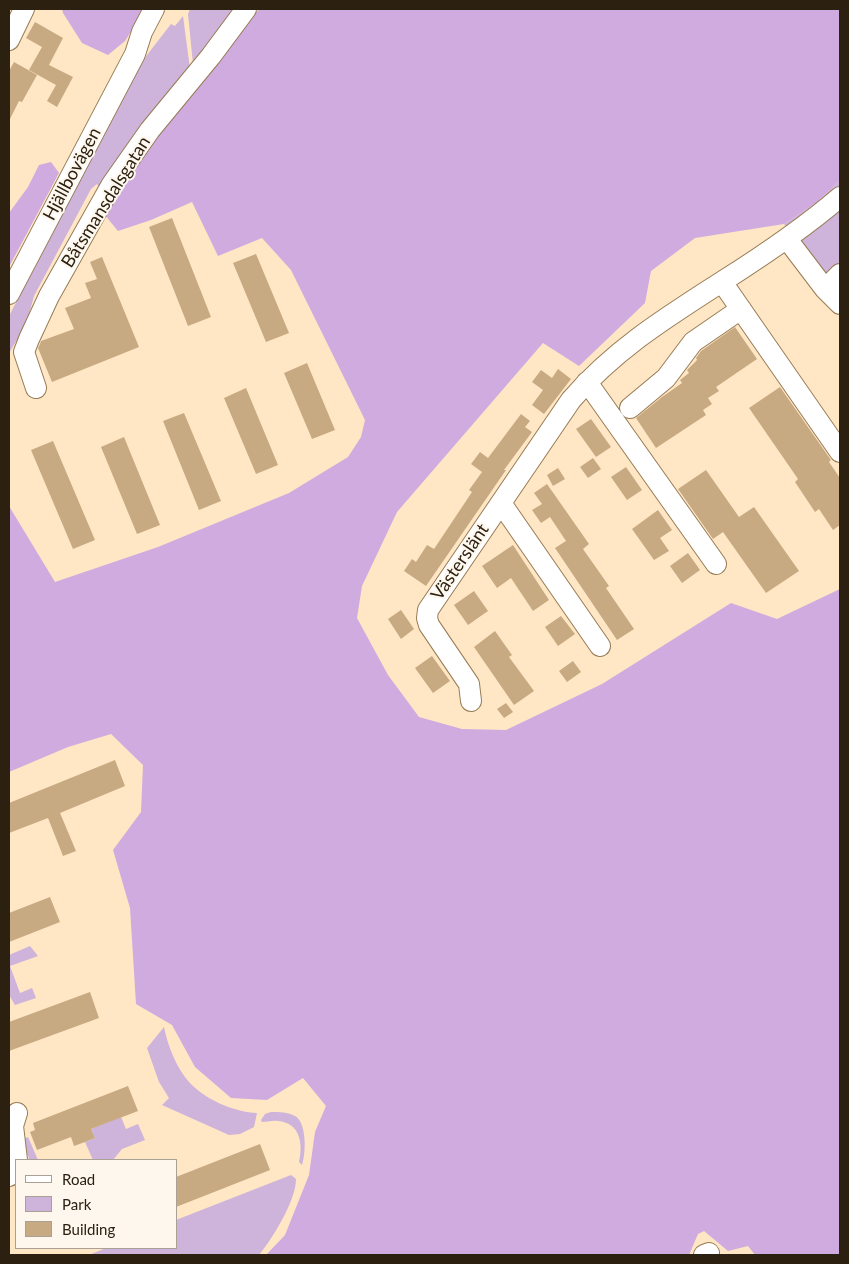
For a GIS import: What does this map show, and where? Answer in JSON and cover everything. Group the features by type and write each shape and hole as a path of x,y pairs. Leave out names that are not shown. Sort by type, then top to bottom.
{"street":[{"path":"9,40 24,9"},
{"name":"Hjällbovägen","path":"9,294 136,54 142,32 154,9"},
{"name":"Hjällbovägen","path":"136,54 170,9"},
{"name":"Båtsmansdalsgatan","path":"36,388 24,352 49,296 112,184 150,130 211,56 246,9"},
{"name":"Västerslänt","path":"470,701 469,684 429,625 427,618 428,610 571,400 614,356 670,315 817,217 840,197"},
{"path":"787,238 825,289 840,304"},
{"path":"825,289 840,274"},
{"path":"722,282 840,452"},
{"path":"630,408 666,378 693,342 741,309"},
{"path":"587,382 716,564"},
{"name":"Västerslänt","path":"501,503 600,646"},
{"path":"17,1112 13,1126 17,1159"}],"green space":[{"path":"190,9 239,9 193,64 188,14"},
{"path":"183,16 190,69 99,187 97,184 91,189 34,296 26,325 9,353 9,316 139,68 171,24 175,26"},
{"path":"840,180 840,263 823,280 784,224 816,203"},
{"path":"30,946 38,956 10,966 20,993 32,988 36,998 15,1005 9,995 9,955"},
{"path":"164,1027 174,1059 193,1086 214,1101 231,1108 257,1113 254,1127 240,1134 229,1135 162,1105 169,1098 159,1082 147,1048"},
{"path":"271,1112 295,1116 302,1125 304,1131 304,1153 302,1165 299,1162 301,1149 296,1130 286,1123 276,1121 262,1122 261,1120 265,1114"},
{"path":"121,1117 126,1129 138,1124 145,1140 122,1149 114,1159 93,1159 85,1142 95,1138 91,1129"},
{"path":"28,1137 38,1159 29,1159 28,1155 23,1154 23,1139"},
{"path":"291,1175 296,1179 288,1208 259,1255 89,1255 104,1249 178,1249 178,1219"}],"shaded area":[{"path":"62,9 145,9 125,41 108,55 82,43"},
{"path":"259,9 840,9 840,180 816,203 784,224 695,238 651,271 645,303 579,366 543,343 397,512 362,586 357,618 388,675 419,717 462,729 506,730 602,684 731,603 777,619 840,589 840,1255 755,1255 748,1246 728,1251 704,1231 698,1234 689,1255 266,1255 285,1235 309,1175 315,1132 326,1106 303,1078 267,1100 231,1098 195,1067 172,1025 136,1004 130,908 113,850 141,812 143,765 111,734 68,747 9,772 9,506 55,582 158,547 289,493 348,457 361,437 365,420 291,270 262,238 218,256 192,202 151,220 118,231 104,214 159,135"},
{"path":"51,162 59,173 9,267 9,213 28,187 39,165"}],"building":[{"path":"35,22 63,38 49,65 73,77 57,107 47,101 56,85 29,70 42,47 26,38"},
{"path":"14,62 37,75 22,102 19,101 9,121 9,71"},
{"path":"172,218 211,317 188,326 149,227"},
{"path":"256,254 289,333 266,342 233,263"},
{"path":"102,257 139,347 52,382 38,348 41,341 74,329 65,308 91,298 85,283 97,279 90,262"},
{"path":"735,327 757,359 716,387 719,391 708,398 712,404 703,410 706,415 656,448 636,418 682,383 680,380 689,373 687,370 697,360 696,358 701,351"},
{"path":"307,363 335,430 312,439 284,373"},
{"path":"558,369 571,379 544,414 532,405 543,390 532,382 541,370 552,378"},
{"path":"780,387 831,460 829,462 840,478 840,525 833,530 819,509 815,512 795,482 798,479 749,408"},
{"path":"246,388 278,465 256,474 224,398"},
{"path":"184,413 221,501 199,510 163,421"},
{"path":"521,414 530,421 525,427 532,432 504,470 506,470 426,586 404,571 412,559 416,562 427,545 434,549 472,492 469,490 482,472 471,464 480,452 488,458"},
{"path":"591,419 611,447 596,457 576,429"},
{"path":"124,437 160,525 137,534 101,447"},
{"path":"53,441 95,540 73,549 31,450"},
{"path":"593,458 601,469 588,478 580,467"},
{"path":"626,467 642,490 627,500 611,477"},
{"path":"558,468 565,479 553,486 547,475"},
{"path":"706,470 739,517 754,507 799,571 766,593 723,532 713,539 678,489"},
{"path":"547,484 589,544 583,549 609,586 606,588 634,629 617,640 555,548 566,541 550,517 541,523 532,510 542,504 534,493"},
{"path":"658,510 672,530 660,538 669,551 654,560 632,529"},
{"path":"513,545 549,600 533,611 511,578 497,588 482,566"},
{"path":"688,553 700,570 682,583 670,566"},
{"path":"474,591 488,611 468,625 454,605"},
{"path":"401,610 414,629 401,639 388,619"},
{"path":"561,616 575,634 558,646 545,627"},
{"path":"495,631 512,655 509,657 534,691 514,705 474,647"},
{"path":"432,656 450,681 433,693 415,668"},
{"path":"573,661 581,672 567,682 559,671"},
{"path":"506,703 513,712 504,718 497,709"},
{"path":"115,760 125,786 60,813 76,851 63,856 48,818 9,833 9,803"},
{"path":"50,897 60,922 9,942 9,913"},
{"path":"90,992 99,1018 9,1051 9,1022"},
{"path":"128,1086 138,1111 91,1129 95,1138 85,1142 74,1146 71,1137 37,1150 30,1132 35,1130 33,1123"},
{"path":"260,1144 270,1170 178,1206 178,1176"}]}
